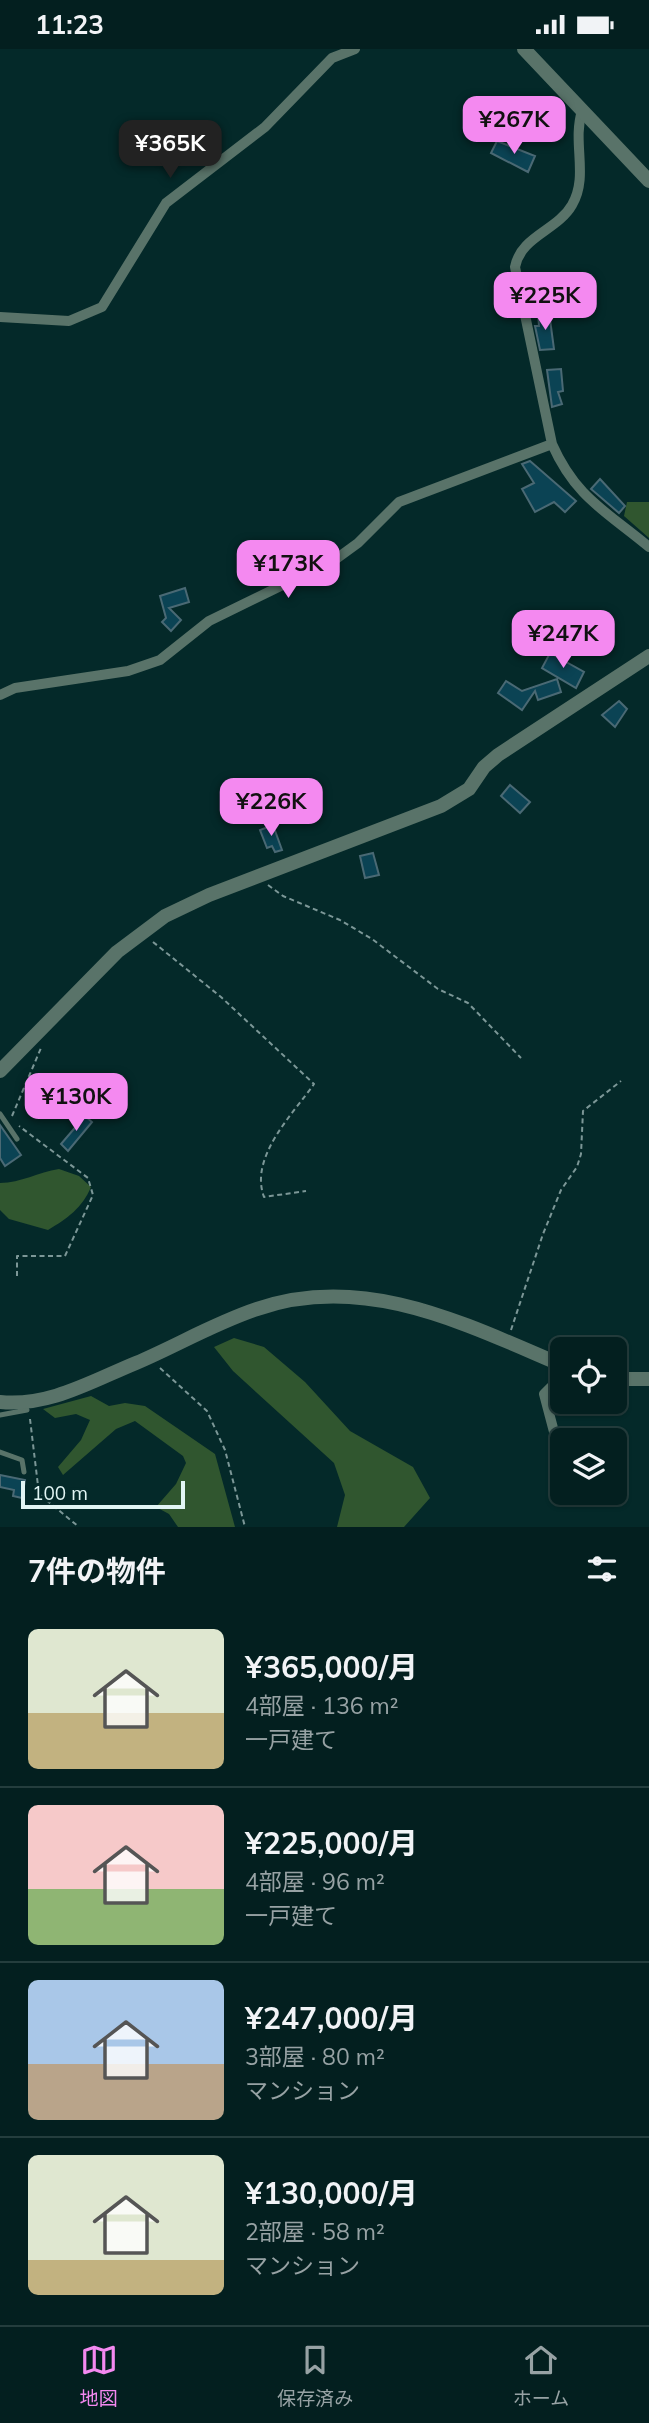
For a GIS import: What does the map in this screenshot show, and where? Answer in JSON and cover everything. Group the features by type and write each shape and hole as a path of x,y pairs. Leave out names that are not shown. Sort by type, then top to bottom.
{"street":[{"path":"0,317 69,321 102,307 166,204 265,127 331,58 355,49"},
{"path":"524,49 649,181"},
{"path":"582,111 576,137 581,173 573,203 565,216 529,241 518,254 515,265 552,444 576,487 649,547"},
{"path":"0,695 15,688 128,671 160,660 209,621 336,559 358,543 399,502 552,444"},
{"path":"0,1071 117,952 165,916 209,895 441,806 469,789 484,767 498,755 649,656"},
{"path":"0,1402 60,1396 256,1309 317,1299 371,1299 410,1304 550,1359"},
{"path":"627,1379 649,1380"},
{"path":"550,1388 544,1394 553,1428"}],"lane":[{"path":"0,1114 17,1139"},
{"path":"0,1415 27,1410"},
{"path":"0,1452 22,1460 24,1472"}],"path":[{"path":"260,877 283,896 340,921 372,939 429,983 468,1003 521,1058"},
{"path":"141,933 221,997 314,1084 283,1125 263,1164 260,1186 264,1197 306,1191"},
{"path":"17,1276 17,1257 65,1256 93,1195 88,1178 81,1170 55,1155 35,1136 10,1121 41,1051 42,1029"},
{"path":"507,1341 543,1234 561,1190 577,1167 583,1111 621,1081"},
{"path":"149,1357 207,1411 225,1450 244,1527"},
{"path":"27,1410 34,1430 39,1494 79,1527"}],"green space":[{"path":"627,502 649,502 649,538 624,516"},
{"path":"59,1169 79,1176 91,1187 79,1207 62,1221 48,1230 9,1219 0,1210 0,1183"},
{"path":"234,1338 264,1347 305,1382 350,1431 413,1467 430,1498 404,1527 337,1527 345,1495 334,1463 233,1371 214,1347"},
{"path":"91,1396 109,1406 125,1403 145,1406 215,1454 235,1527 178,1527 169,1514 156,1507 176,1484 186,1463 183,1456 135,1421 116,1429 63,1475 58,1467 81,1440 90,1420 76,1414 55,1418 43,1409"}],"building":[{"path":"497,141 535,156 528,172 491,153"},
{"path":"549,312 554,349 540,350 535,326 539,326 538,313"},
{"path":"561,369 563,391 558,392 562,404 552,407 547,370"},
{"path":"530,461 576,501 565,512 554,502 535,512 522,489 534,483 522,464"},
{"path":"600,479 625,506 619,513 591,489"},
{"path":"185,588 189,602 169,608 181,620 171,631 162,622 166,618 160,596"},
{"path":"550,653 584,672 576,688 542,668"},
{"path":"557,679 561,692 538,700 535,691 522,710 498,693 506,681 522,691"},
{"path":"619,701 627,709 615,727 602,715"},
{"path":"510,785 530,802 520,813 501,796"},
{"path":"273,825 282,850 275,852 272,846 267,848 260,830"},
{"path":"373,853 379,875 365,878 360,856"},
{"path":"85,1116 92,1122 68,1151 61,1144"},
{"path":"0,1125 21,1155 5,1166 0,1158"},
{"path":"0,1475 25,1480 22,1498 13,1496 14,1490 0,1487"}]}
